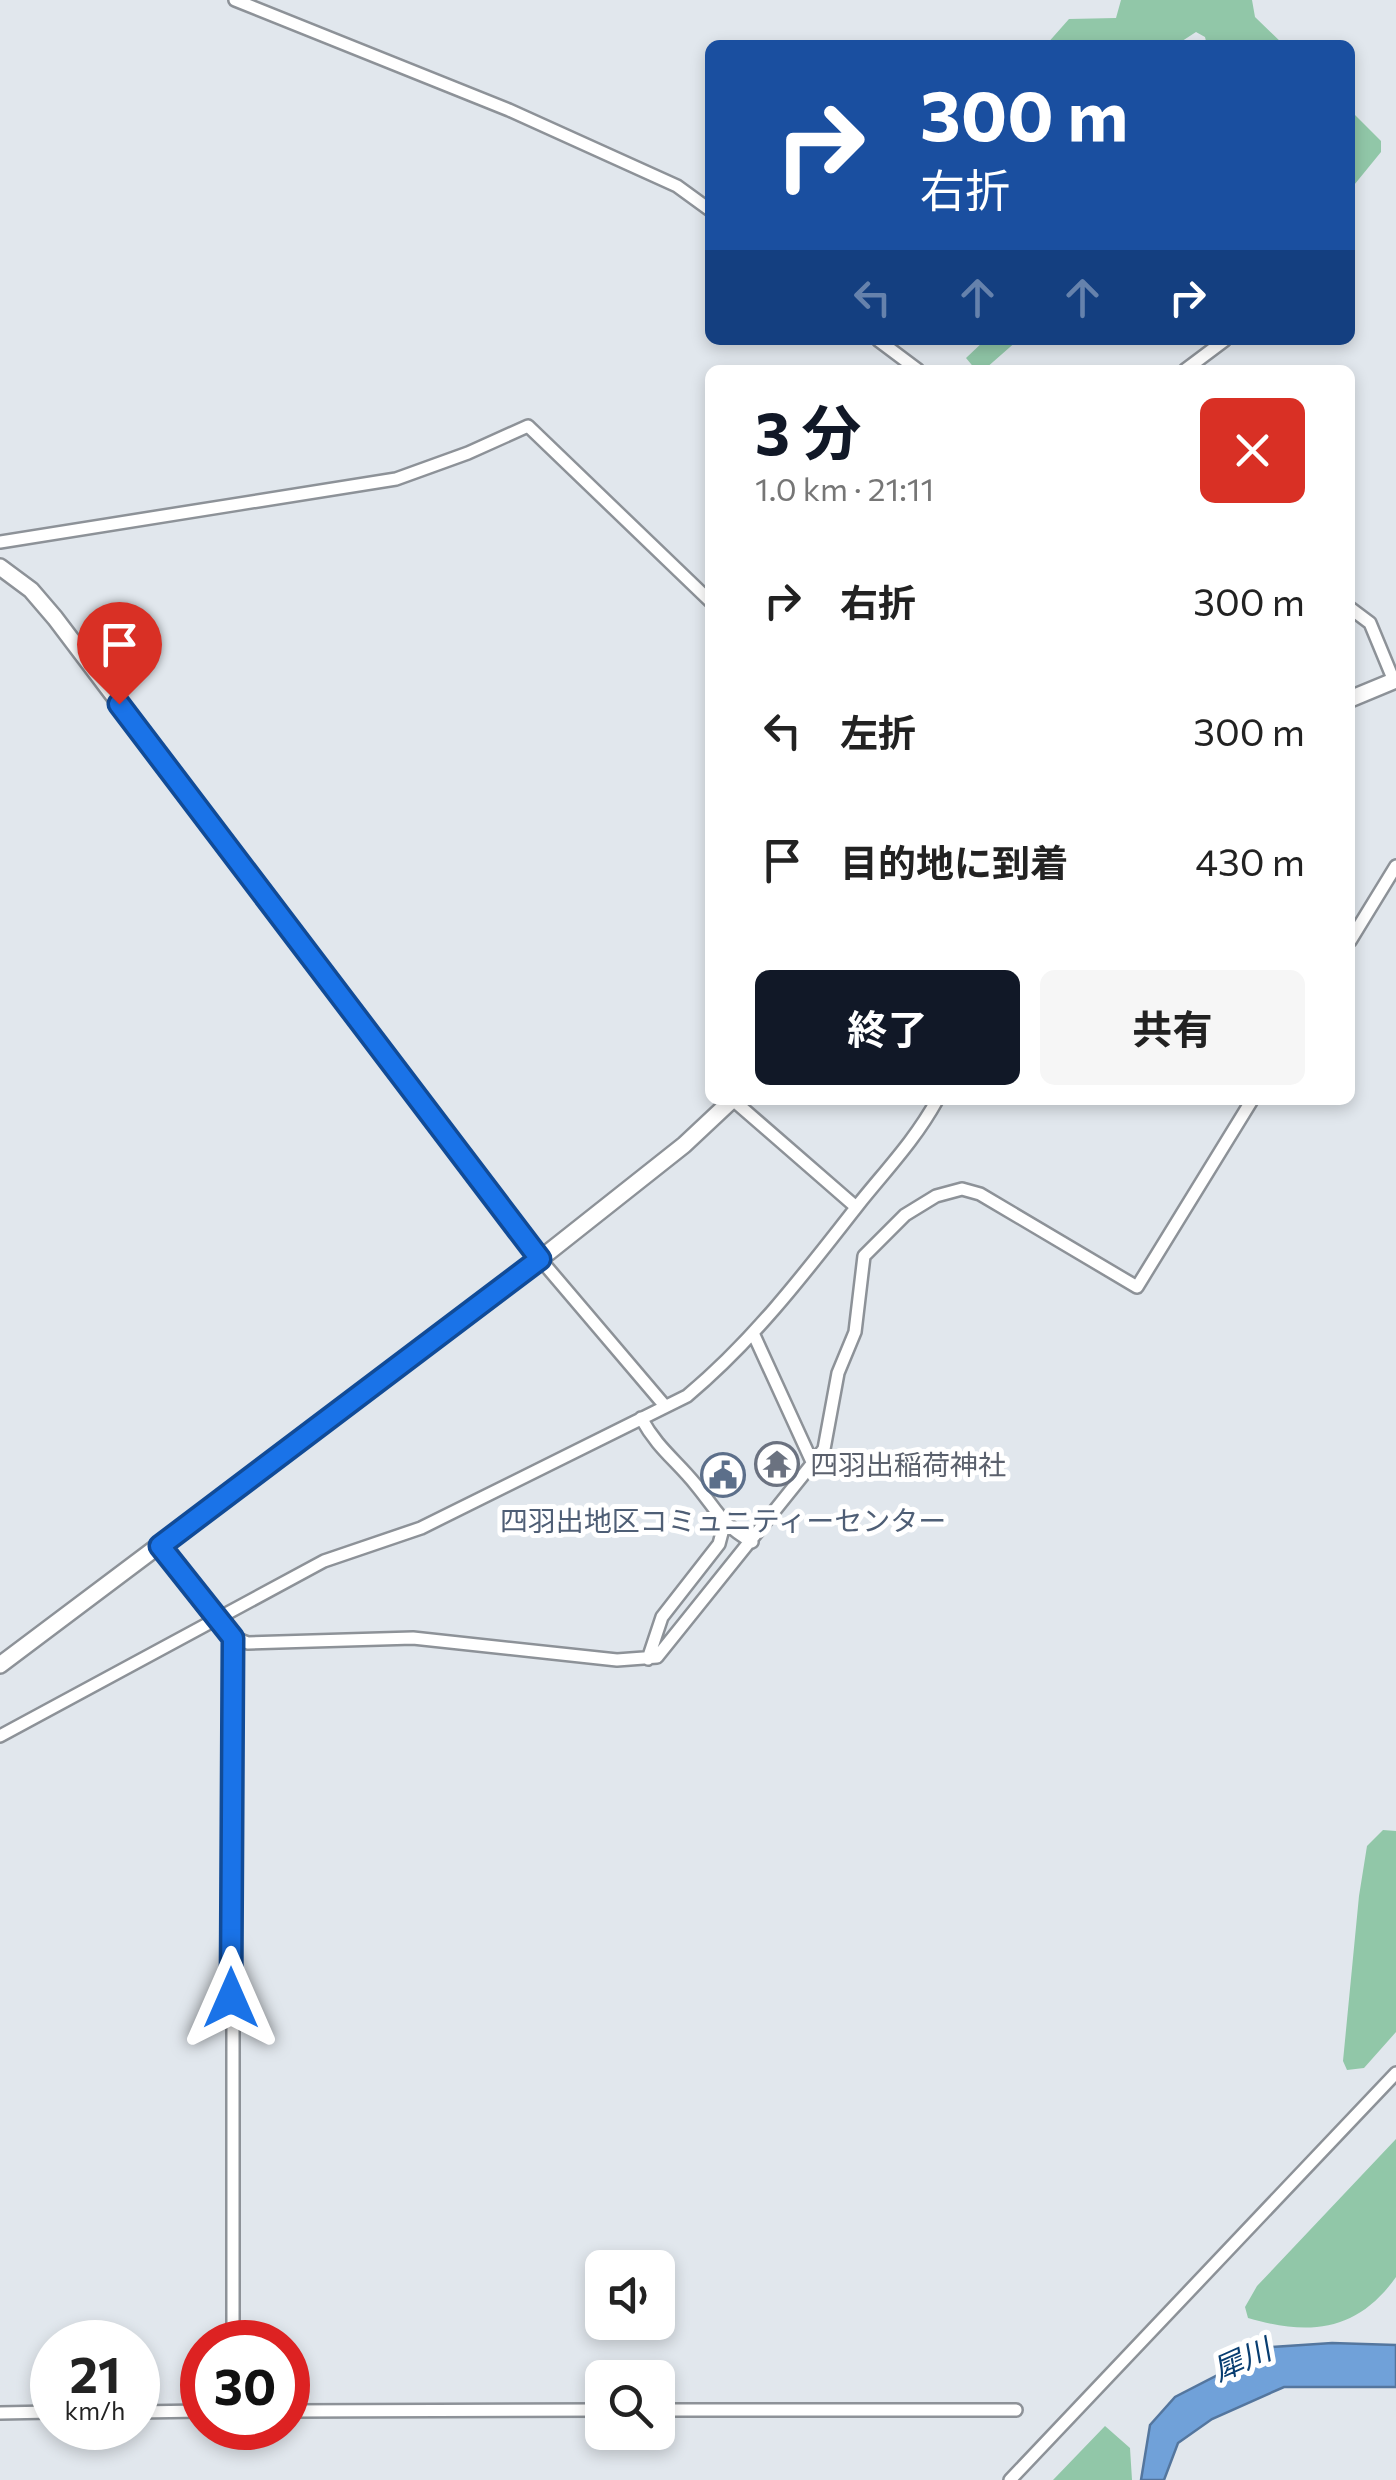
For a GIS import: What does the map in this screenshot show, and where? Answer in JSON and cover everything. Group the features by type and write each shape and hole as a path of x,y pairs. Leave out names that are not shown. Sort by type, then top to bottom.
{"street":[{"path":"235,0 509,110 676,186 705,206"},
{"path":"885,345 911,365"},
{"path":"1200,345 1207,354"},
{"path":"1192,365 1219,345"},
{"path":"0,542 396,478 500,441 528,426 705,596"},
{"path":"0,567 31,590 55,618 540,1259 666,1406"},
{"path":"1355,612 1370,622 1395,681 1355,696"},
{"path":"1355,933 1396,866"},
{"path":"0,1666 540,1259 684,1145 728,1105"},
{"path":"739,1105 856,1208"},
{"path":"0,1736 324,1561 420,1528 687,1396 720,1369 753,1333 906,1151 934,1105"},
{"path":"160,1546 233,1638 275,1643 413,1638 617,1660 648,1658 672,1642 814,1464 827,1442 838,1373 855,1332 864,1256 906,1215 936,1196 962,1189 980,1194 1137,1287 1249,1105"},
{"path":"753,1333 814,1464"},
{"path":"641,1418 657,1448 694,1482 724,1525 752,1542"},
{"path":"648,1658 662,1617 719,1544 724,1525"},
{"path":"233,1638 233,2320"},
{"path":"1010,2480 1396,2074"},
{"path":"310,2411 585,2410"},
{"path":"675,2410 1016,2410"},
{"path":"0,2412 30,2412"}],"green space":[{"path":"1121,0 1252,0 1255,17 1279,40 1206,40 1196,32 1184,40 1050,40 1069,19 1116,18"},
{"path":"1355,115 1381,141 1381,152 1355,184"},
{"path":"980,345 1012,345 990,365 972,365 966,358"},
{"path":"1383,1830 1396,1831 1396,2032 1364,2068 1347,2070 1343,2061 1359,1896 1367,1846"},
{"path":"1396,2139 1396,2277 1365,2309 1330,2325 1291,2327 1248,2318 1245,2307 1257,2286"},
{"path":"1105,2426 1130,2448 1132,2480 1053,2480"}],"water":[{"path":"1332,2343 1396,2345 1396,2387 1284,2387 1212,2419 1178,2443 1164,2480 1141,2480 1150,2425 1175,2397 1272,2347"}],"place":[{"name":"四羽出稲荷神社","path":"777,1464"},
{"name":"四羽出地区コミュニティーセンター","path":"723,1475"}],"route":[{"path":"119,704 540,1259 160,1546 233,1638 231,1998"}],"water label":[{"name":"犀川","path":"1241,2358"}]}
